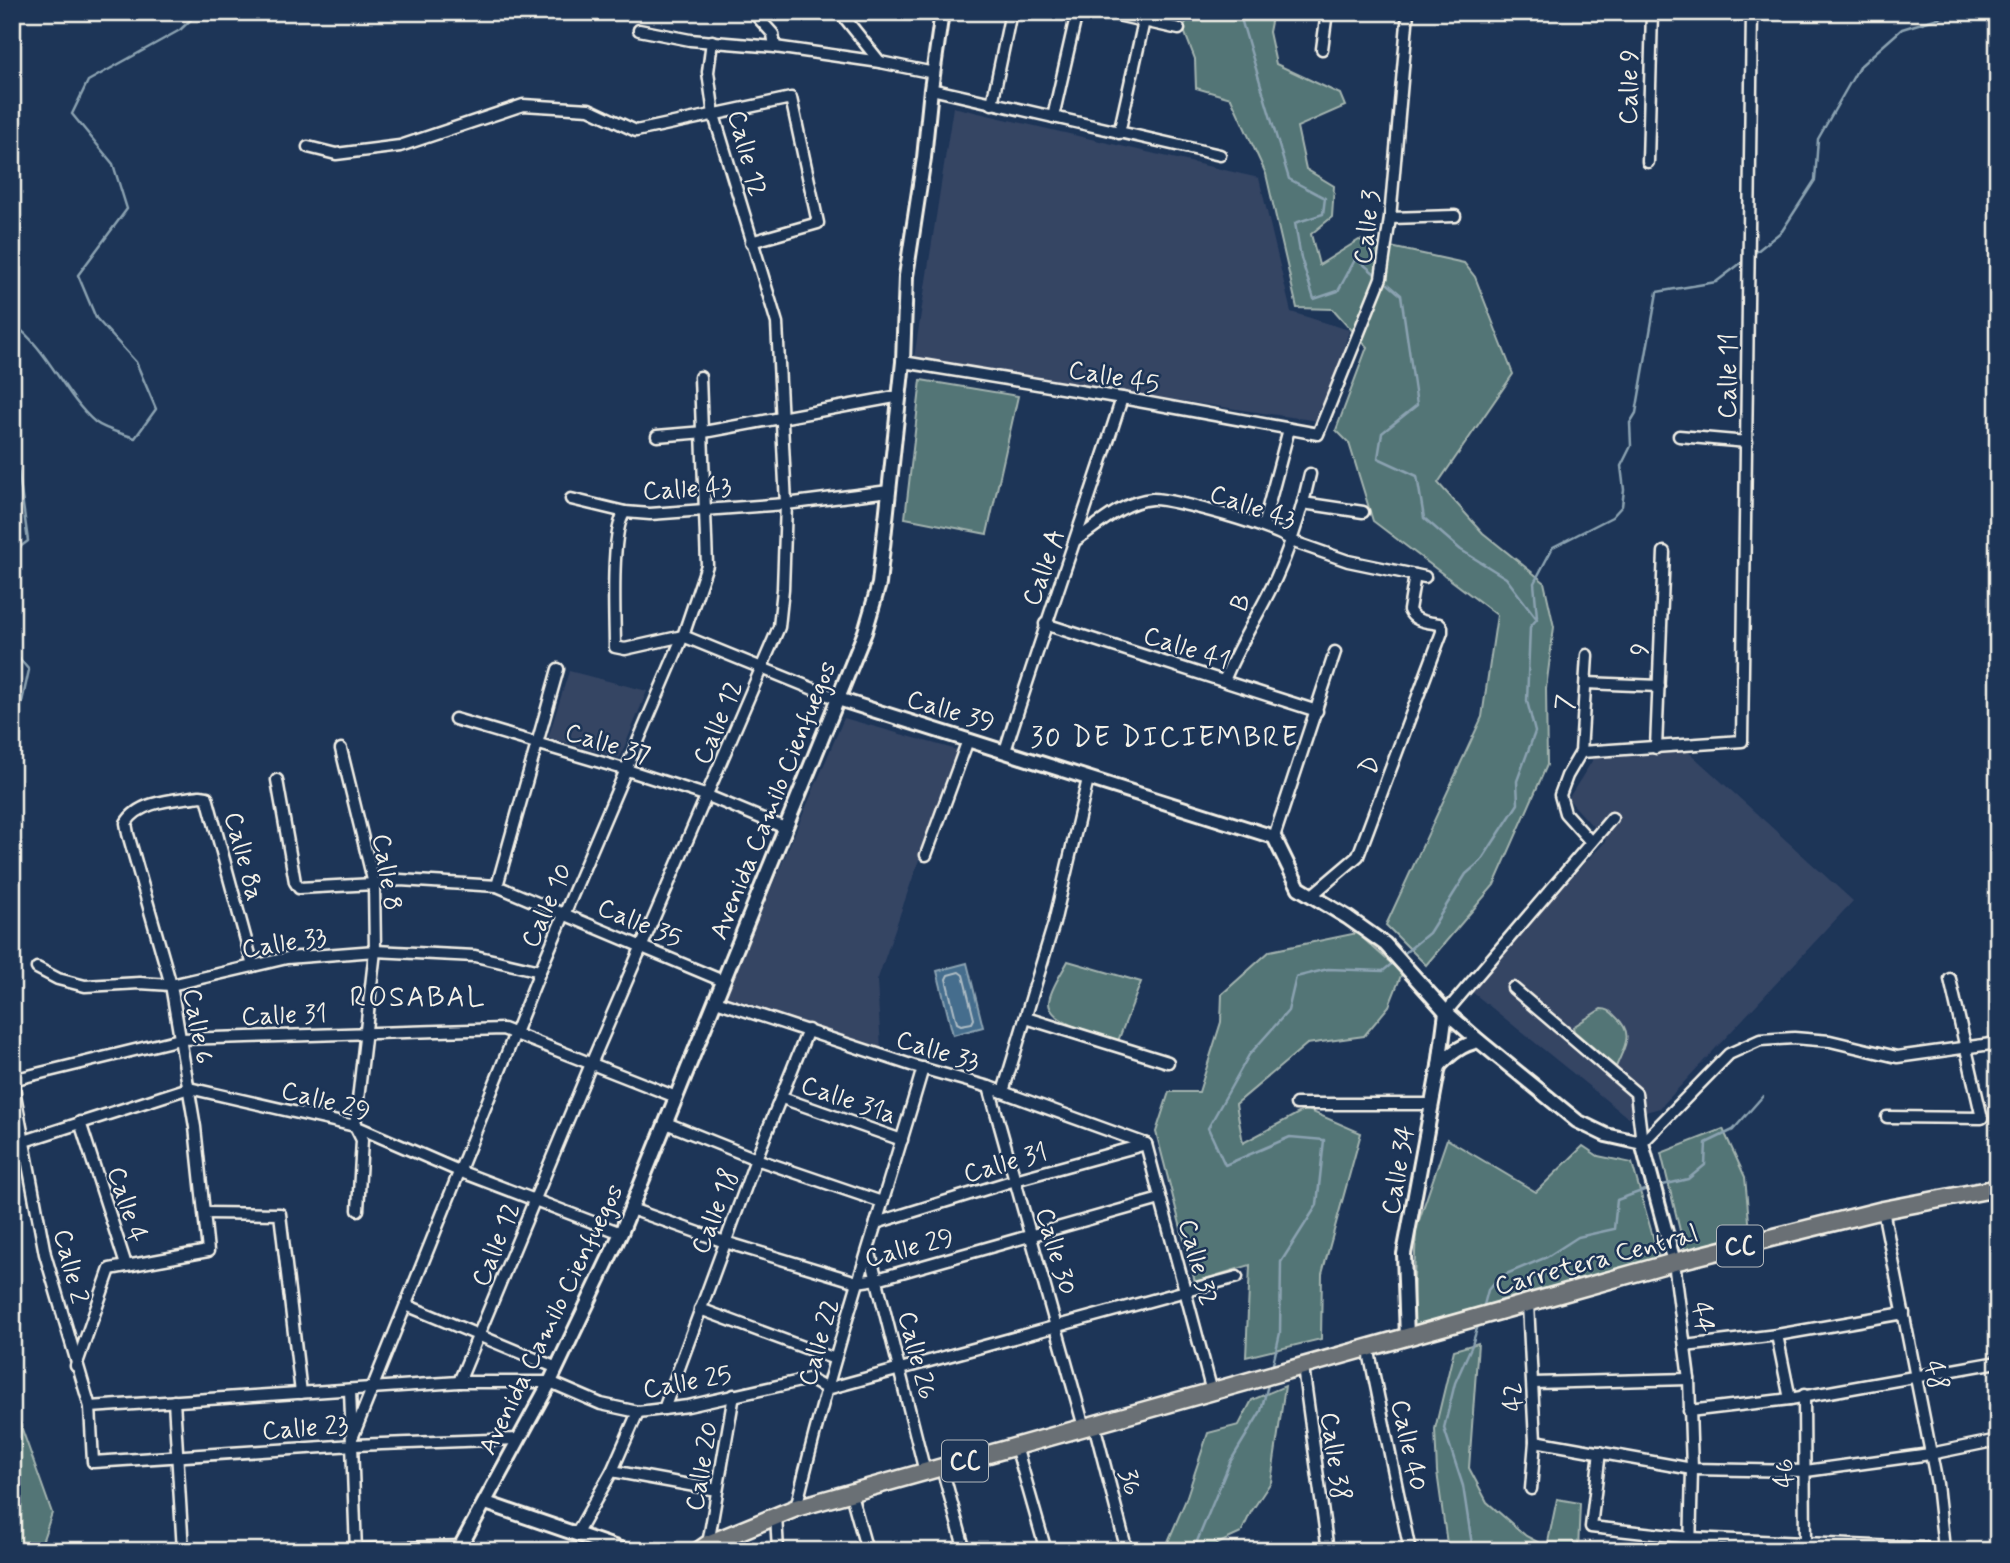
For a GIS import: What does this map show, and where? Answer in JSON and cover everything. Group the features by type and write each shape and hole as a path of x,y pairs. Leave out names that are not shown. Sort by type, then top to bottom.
{"highway":[{"name":"Carretera Central","path":"1298,1368 1674,1262 1884,1210 1998,1188"},
{"name":"CC","path":"703,1547 796,1508 1298,1368"}],"main road":[{"name":"Avenida Camilo Cienfuegos","path":"459,1548 550,1382 621,1233 865,632 879,584 903,362 906,276 942,12"},
{"name":"Calle 39","path":"838,699 1274,837"},
{"path":"1274,837 1299,888 1385,944 1446,1012 1479,1041 1577,1121 1606,1135 1642,1143"},
{"name":"Calle 34","path":"1407,1337 1404,1254 1446,1012"},
{"path":"1438,1066 1458,1048 1479,1041"},
{"name":"44","path":"1642,1143 1674,1262"},
{"path":"486,1503 625,1551"}],"street":[{"path":"753,12 773,34 775,47"},
{"path":"840,12 880,62"},
{"path":"992,103 1012,12"},
{"path":"1053,117 1077,12"},
{"path":"1104,12 1145,17 1179,29"},
{"path":"1322,49 1326,12"},
{"name":"Calle 3","path":"1318,434 1381,278 1390,218 1408,12"},
{"name":"Calle 9","path":"1647,163 1652,12"},
{"name":"Calle 11","path":"1656,748 1742,741 1752,12"},
{"path":"1119,133 1145,17"},
{"path":"639,30 690,40 775,47 880,62 934,73"},
{"name":"Calle 12","path":"459,1382 591,1064 779,627 786,504 777,323 714,115 708,72 712,41"},
{"path":"931,89 1220,155"},
{"path":"308,147 336,154 400,146 523,105 589,109 636,131 790,98 818,223 751,242"},
{"path":"1390,218 1455,216"},
{"name":"Calle 45","path":"903,362 1318,434"},
{"name":"Calle 10","path":"353,1441 540,971 683,636 707,565 700,377"},
{"path":"657,436 781,420 900,396"},
{"name":"Calle A","path":"1005,751 1122,398"},
{"path":"1263,526 1289,429"},
{"path":"1679,436 1747,442"},
{"name":"B","path":"1224,681 1276,579 1291,541 1310,474"},
{"name":"Calle 43","path":"571,499 625,512 650,514 786,504 889,491"},
{"name":"Calle 43","path":"1076,540 1127,505 1153,499 1263,526 1287,536 1291,541 1348,561 1420,576 1409,610 1415,619 1439,624 1442,632"},
{"path":"1303,503 1363,512"},
{"path":"625,512 620,517 617,537 615,647 625,649 683,636"},
{"name":"9","path":"1656,748 1664,552"},
{"name":"Calle 41","path":"1045,624 1317,711"},
{"name":"D","path":"1311,896 1358,856 1442,632"},
{"name":"Calle 39","path":"683,636 838,699"},
{"path":"1274,837 1335,652"},
{"name":"7","path":"1581,752 1587,655"},
{"path":"497,886 558,669"},
{"path":"1586,683 1659,686"},
{"name":"Calle 37","path":"455,719 708,796 785,828"},
{"path":"926,855 968,740"},
{"path":"1591,842 1565,813 1560,795 1581,752 1656,748"},
{"name":"Calle 8","path":"341,749 374,884 375,951 355,1126 362,1140 358,1210"},
{"path":"1003,1092 1055,923 1088,779"},
{"name":"Calle 35","path":"277,780 295,882 299,888 400,880 497,886 643,945 723,981"},
{"name":"Calle 8a","path":"131,813 143,807 207,797 253,966"},
{"name":"Calle 6","path":"125,1265 208,1251 189,1088 171,985 128,834 126,823 131,813"},
{"path":"1446,1012 1612,818"},
{"name":"Calle 33","path":"37,968 58,979 85,986 140,983 171,985 287,958 375,951 475,956 540,971"},
{"path":"1887,1117 1982,1118 1950,979"},
{"name":"44","path":"1513,988 1636,1093 1642,1143"},
{"name":"Calle 33","path":"716,1001 989,1087 1146,1144"},
{"path":"1026,1018 1168,1062"},
{"name":"Calle 31","path":"12,1080 180,1039 503,1029 676,1097"},
{"name":"Calle 18","path":"664,1409 756,1159 808,1030"},
{"path":"1642,1143 1729,1054 1760,1040 1794,1038 1830,1041 1897,1057 1998,1042"},
{"name":"Calle 22","path":"796,1508 814,1432 857,1282 923,1068"},
{"name":"Calle 2","path":"12,1080 45,1254 90,1407 93,1462"},
{"name":"Calle 30","path":"989,1087 1055,1325 1089,1425"},
{"path":"12,1145 189,1088"},
{"name":"Calle 29","path":"189,1088 355,1126 459,1171 621,1233"},
{"name":"Calle 31a","path":"782,1098 902,1140"},
{"path":"1296,1104 1432,1104"},
{"name":"Calle 4","path":"76,1366 110,1269 125,1265 80,1122"},
{"path":"666,1123 756,1159 882,1202"},
{"name":"Calle 31","path":"876,1223 1015,1180 1146,1144"},
{"name":"Calle 32","path":"1146,1144 1212,1392"},
{"name":"Calle 29","path":"631,1209 725,1242 857,1282 877,1279 1031,1237 1160,1199"},
{"name":"48","path":"1884,1210 1937,1484 1944,1549"},
{"path":"205,1213 280,1214 301,1393"},
{"name":"Calle 26","path":"868,1249 925,1472"},
{"name":"44","path":"1674,1262 1689,1378 1692,1469 1690,1551"},
{"name":"Calle 25","path":"90,1407 459,1382 550,1382 601,1404 638,1412 809,1379 827,1389 1237,1277"},
{"name":"42","path":"1528,1304 1535,1441 1531,1489"},
{"path":"406,1305 556,1368"},
{"path":"700,1310 835,1359"},
{"path":"1685,1346 1777,1335 1904,1312"},
{"path":"1777,1335 1790,1399"},
{"name":"Calle 40","path":"1368,1347 1410,1551"},
{"path":"1689,1411 1790,1399 1998,1362"},
{"name":"Calle 38","path":"1298,1368 1328,1551"},
{"path":"1533,1383 1689,1378"},
{"path":"350,1390 356,1550"},
{"name":"Calle 20","path":"703,1547 726,1452 734,1395"},
{"name":"46","path":"1804,1395 1805,1548"},
{"path":"174,1401 183,1551"},
{"path":"577,1533 612,1471 638,1412"},
{"name":"36","path":"1089,1425 1127,1551"},
{"name":"Calle 23","path":"93,1462 353,1441 519,1439"},
{"path":"1535,1441 1692,1469 1806,1471 1930,1454 1998,1440"},
{"path":"1016,1446 1046,1551"},
{"path":"1600,1452 1591,1527 1805,1548 1944,1549"},
{"path":"942,1468 965,1551"},
{"path":"612,1471 718,1490"},
{"path":"851,1494 867,1551"},
{"path":"776,1515 778,1551"},
{"path":"311,1551 459,1548"}],"shaded area":[{"path":"953,107 1259,178 1291,312 1349,330 1325,422 914,358"},
{"path":"569,671 647,691 620,758 548,738"},
{"path":"844,718 957,750 877,981 881,1048 724,999"},
{"path":"1682,746 1853,901 1660,1108 1627,1117 1471,991 1529,921 1606,841 1568,799 1594,758"}],"green space":[{"path":"1191,12 1273,12 1269,32 1276,64 1340,94 1345,106 1297,127 1306,169 1334,186 1332,217 1311,234 1319,265 1359,240 1464,263 1475,277 1513,374 1438,483 1483,533 1544,582 1554,627 1546,688 1547,765 1494,885 1426,965 1386,925 1482,717 1497,615 1373,521 1349,443 1336,430 1367,347 1333,309 1297,308 1266,174 1231,98 1196,88 1195,59 1183,28"},
{"path":"921,380 1018,396 987,534 905,518"},
{"path":"1357,933 1402,973 1389,1006 1364,1036 1307,1044 1236,1104 1243,1143 1306,1109 1361,1133 1322,1274 1321,1339 1246,1357 1250,1265 1195,1282 1156,1132 1169,1092 1199,1092 1221,1022 1222,994 1270,951"},
{"path":"1068,961 1141,982 1118,1041 1077,1028 1057,1017 1051,1010 1049,1002 1052,992"},
{"path":"1601,1009 1613,1014 1625,1028 1625,1046 1616,1067 1574,1031 1573,1027"},
{"path":"1723,1129 1745,1177 1750,1232 1685,1251 1661,1153"},
{"path":"1447,1139 1536,1192 1583,1146 1598,1156 1632,1163 1659,1258 1412,1326 1416,1229"},
{"path":"1478,1343 1469,1468 1487,1502 1526,1536 1547,1547 1557,1499 1580,1503 1578,1551 1448,1551 1437,1472 1435,1429 1454,1350"},
{"path":"1285,1386 1271,1482 1241,1533 1217,1544 1215,1551 1164,1551 1185,1502 1208,1433 1239,1425 1252,1400"},
{"path":"12,1401 52,1513 39,1551 12,1551"}],"water":[{"path":"967,963 983,1027 953,1035 937,971"}],"waterway":[{"path":"12,323 36,345 95,422 109,430 135,438 156,409 136,362 96,318 78,275 127,209 113,164 72,114 88,81 180,30 199,12"},
{"path":"1239,12 1289,179 1325,198 1323,214 1295,223 1301,258 1314,299 1338,291 1356,258 1375,274"},
{"path":"1751,256 1782,231 1815,180 1818,139 1859,67 1902,29 1958,12"},
{"path":"1537,617 1534,583 1553,547 1612,517 1622,506 1624,490 1621,466 1631,446 1630,423 1636,413 1657,292 1716,282 1745,260"},
{"path":"1388,284 1401,295 1417,405 1382,433 1378,458 1417,476 1424,518 1461,550 1506,578 1537,619 1530,627 1527,701 1535,732 1517,781 1518,804 1481,861 1466,874 1429,933 1401,956"},
{"path":"12,460 18,468 28,541 12,553"},
{"path":"12,650 29,670 20,711 12,714"},
{"path":"1272,1368 1280,1333 1281,1262 1317,1205 1324,1140 1290,1137 1225,1165 1208,1128 1249,1055 1288,1011 1296,977 1328,969 1383,971 1394,962"},
{"path":"1663,1185 1688,1179 1705,1165 1706,1143 1733,1130 1763,1096"},
{"path":"1483,1309 1488,1290 1499,1277 1547,1257 1578,1237 1614,1229 1617,1200 1647,1189"},
{"path":"1473,1551 1463,1486 1444,1428 1455,1383 1479,1322"},
{"path":"1193,1551 1230,1462 1261,1411 1269,1381"}],"district":[{"name":"30 DE DICIEMBRE","path":"1165,736"},
{"name":"ROSABAL","path":"418,996"}]}
